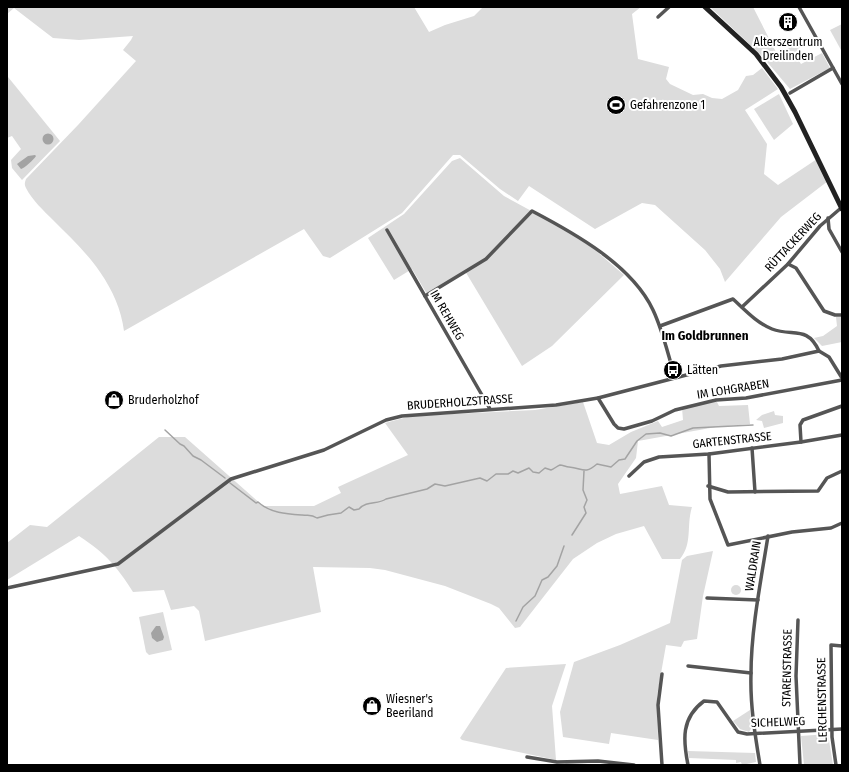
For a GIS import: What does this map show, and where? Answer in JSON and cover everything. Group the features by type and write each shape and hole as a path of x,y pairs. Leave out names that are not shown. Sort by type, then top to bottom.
{"main road":[{"path":"705,7 748,46 774,76 790,101 840,199 842,209"}],"street":[{"path":"658,17 669,7"},
{"path":"799,7 842,84"},
{"path":"790,93 833,68"},
{"name":"RÜTTACKERWEG","path":"742,307 788,264 828,218 842,209"},
{"path":"425,296 486,259 532,211 582,238 634,281 653,309 660,326 675,377"},
{"path":"828,218 829,228 842,252"},
{"name":"IM REHWEG","path":"387,230 490,409"},
{"path":"788,264 796,268 824,311 835,315 842,315"},
{"path":"660,326 733,299 753,317 772,329 805,334 814,344 818,352 829,357 842,379"},
{"name":"BRUDERHOLZSTRASSE","path":"7,588 118,564 231,479 324,450 386,420 418,414 490,409 540,408 598,398 721,366 782,359 818,352"},
{"name":"IM LOHGRABEN","path":"598,398 614,424 618,428 624,429 652,420 675,410 709,401 755,396 842,379"},
{"path":"801,442 800,425 803,420 842,406"},
{"name":"GARTENSTRASSE","path":"629,476 644,462 659,457 709,454 842,435"},
{"path":"752,448 755,492"},
{"path":"709,454 708,486 710,499 728,545 812,528 831,528 842,523"},
{"path":"708,486 728,492 818,491 827,478 842,471"},
{"name":"WALDRAIN","path":"760,765 755,734 751,673 758,600 768,536"},
{"path":"707,598 758,600"},
{"name":"STARENSTRASSE","path":"798,620 796,676 797,732 800,765"},
{"name":"LERCHENSTRASSE","path":"836,765 832,730 831,645 842,646"},
{"path":"688,666 751,673"},
{"path":"662,674 658,705 662,765"},
{"name":"SICHELWEG","path":"688,765 684,736 686,726 693,713 704,701 717,702 738,732 755,734 842,729"},
{"path":"527,756 557,762 598,761 634,765"}],"shaded area":[{"path":"7,7 414,7 429,32 445,25 474,16 483,7 641,7 632,14 638,59 669,67 666,79 670,84 693,95 703,94 712,98 722,99 738,90 746,76 753,75 762,68 778,89 745,110 767,144 764,174 778,185 817,159 828,181 781,217 725,282 720,269 705,250 655,205 642,203 595,229 529,186 518,201 500,189 460,155 453,155 402,213 330,258 323,256 304,229 124,331 116,300 100,272 90,258 35,201 26,188 25,183 26,179 78,125 136,61 123,50 133,36 79,40 53,38 14,8 7,14"},
{"path":"710,7 753,7 777,54 799,42 801,47 794,53 801,64 822,53 830,68 790,89 762,56"},
{"path":"842,24 842,50 841,50 830,30"},
{"path":"8,77 60,141 22,180 12,168 11,160 21,149 12,136 7,138"},
{"path":"779,94 793,124 774,140 754,109"},
{"path":"48,133 52,135 54,139 52,143 48,145 44,143 42,139 44,135"},
{"path":"28,156 36,156 21,169 17,164"},
{"path":"460,158 504,196 581,238 624,275 552,346 522,366 465,271 427,294 412,269 394,280 368,238 404,214 452,161"},
{"path":"836,317 842,317 842,342 822,346 814,338 823,336 837,326"},
{"path":"716,400 719,406 748,405 750,424 716,427 638,441 636,458 618,484 620,494 662,486 669,505 692,507 687,547 680,559 662,559 644,526 616,534 597,543 573,559 520,627 515,628 499,608 445,586 385,570 370,568 313,567 321,612 205,641 199,611 194,606 171,610 164,590 133,592 110,561 79,536 7,580 7,543 30,525 47,527 159,437 185,437 263,506 314,506 341,493 338,487 408,455 385,423 411,416 535,410 583,402 597,443 609,445 631,432 658,421 662,427 683,420 682,408"},
{"path":"774,411 775,415 783,416 783,423 764,428 762,421 756,420 762,415"},
{"path":"713,551 703,596 697,639 684,641 681,647 666,645 657,696 658,740 611,733 609,744 563,737 560,712 574,662 620,645 670,623 682,560 687,556"},
{"path":"734,585 738,585 741,590 738,595 734,595 731,592 731,588"},
{"path":"163,612 172,650 149,655 146,652 139,617"},
{"path":"156,626 160,626 164,637 163,640 157,642 152,638 151,633"},
{"path":"566,664 552,706 556,760 462,740 460,738 506,668"},
{"path":"750,710 752,727 749,732 740,729 733,721"},
{"path":"828,734 833,765 804,765 801,736"},
{"path":"688,751 755,753 756,762 742,765 741,762 736,763 736,760 689,758"},
{"path":"566,763 618,765 564,765"}],"waterway":[{"path":"230,483 256,503 258,502 268,509 317,518 341,513 349,507 354,510 359,509 365,504 379,502 427,489 435,484 445,486 480,478 487,481 496,474 508,474 513,471 518,473 529,468 533,472 539,473 545,468 551,470 560,465 583,470 589,469 597,464 611,467 619,460 625,459 637,441 646,434 660,433 671,436 693,428 753,425"},
{"path":"165,430 184,446 193,456 201,460 225,478"},
{"path":"572,535 586,513 584,507 587,500 583,490 584,471"},
{"path":"516,621 523,607 535,596 542,580 548,577 557,566 564,546"}],"place":[{"name":"Alterszentrum Dreilinden","path":"788,22"},
{"name":"Gefahrenzone 1","path":"616,105"},
{"name":"Lätten","path":"673,370"},
{"name":"Bruderholzhof","path":"114,400"},
{"name":"Wiesner's Beeriland","path":"372,706"}],"district":[{"name":"Im Goldbrunnen","path":"705,335"}]}
